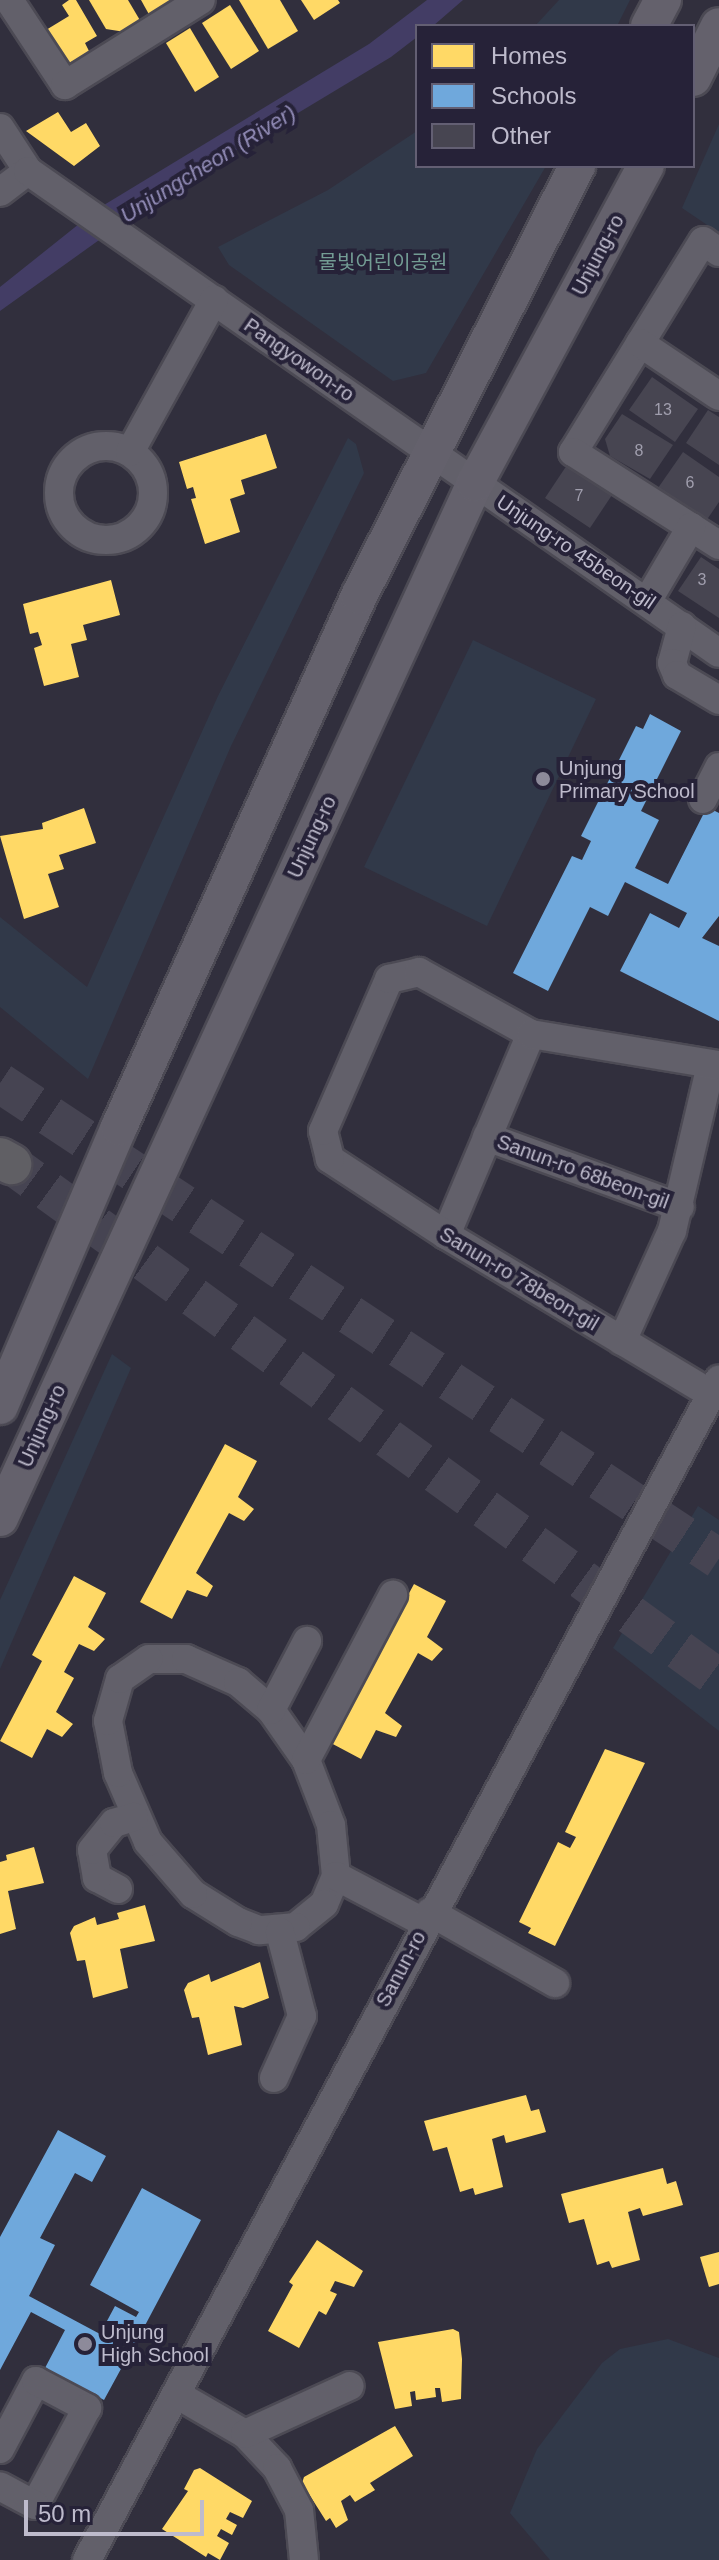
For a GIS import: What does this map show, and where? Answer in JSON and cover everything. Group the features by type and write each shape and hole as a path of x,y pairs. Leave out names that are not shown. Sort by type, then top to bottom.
{"main road":[{"path":"650,24 663,0"},
{"path":"695,74 719,26"},
{"path":"0,1406 171,1011 359,596 576,168"},
{"name":"Unjung-ro","path":"0,1518 475,483 645,168"}],"street":[{"path":"9,0 65,85 201,0"},
{"path":"0,128 28,171 0,192"},
{"name":"Pangyowon-ro","path":"28,171 431,453"},
{"path":"719,252 703,241 573,452 719,545"},
{"path":"130,452 214,300"},
{"path":"640,343 719,396"},
{"name":"Unjung-ro 45beon-gil","path":"431,453 648,600 719,653"},
{"path":"648,600 691,527"},
{"path":"682,626 672,663 677,675 719,700"},
{"path":"703,799 719,767"},
{"name":"Sanun-ro 68beon-gil","path":"330,1159 323,1131 389,979 419,972 531,1034 715,1065 680,1207 622,1341"},
{"name":"Sanun-ro 68beon-gil","path":"446,1235 531,1034"},
{"name":"Sanun-ro 68beon-gil","path":"487,1137 680,1207"},
{"name":"Sanun-ro 78beon-gil","path":"330,1159 446,1235 622,1341 715,1387"},
{"name":"Sanun-ro","path":"87,2560 715,1387"},
{"path":"306,1760 393,1595"},
{"path":"271,1710 307,1641"},
{"path":"167,1658 204,1664 238,1682 271,1710 306,1760 331,1825 336,1876 324,1904 280,1932 238,1922 193,1894 160,1862 134,1817 118,1773 108,1721 120,1679 134,1666 167,1658"},
{"path":"118,1889 97,1878 92,1850 114,1823 134,1817"},
{"path":"336,1876 428,1918 555,1983"},
{"path":"274,2078 302,2016 280,1932"},
{"path":"0,2449 36,2381 87,2408 35,2505 0,2486"},
{"path":"245,2434 350,2386"},
{"path":"176,2394 245,2434 289,2487 304,2529 304,2560"}],"green space":[{"path":"559,0 630,0 618,24 537,24"},
{"path":"719,124 719,233 682,208"},
{"name":"물빛어린이공원","path":"415,132 415,168 545,168 426,373 393,381 229,265 218,247 328,190"},
{"path":"348,438 356,444 364,473 231,746 88,1079 0,1007 0,917 87,987 218,696"},
{"path":"473,640 596,699 487,926 364,867"},
{"path":"112,1354 131,1368 0,1669 0,1600"},
{"path":"698,1506 719,1520 719,1731 613,1648"},
{"path":"668,2339 719,2358 719,2560 550,2560 510,2513 537,2449 602,2363 620,2349"}],"water":[{"name":"Unjungcheon (River)","path":"427,0 463,0 435,24 415,24 415,39 391,57 162,195 0,311 0,287 99,208 369,44"}],"building: Homes":[{"path":"76,0 97,36 85,43 90,53 69,63 46,30 69,16 62,5"},
{"path":"89,0 128,0 141,22 125,32 106,29"},
{"path":"141,0 181,0 151,18"},
{"path":"239,0 280,0 298,31 268,49"},
{"path":"301,0 338,0 340,3 314,20"},
{"path":"230,5 259,51 231,69 202,23"},
{"path":"190,28 219,77 195,92 166,43"},
{"path":"58,112 71,132 86,123 100,146 74,166 26,131"},
{"path":"266,434 277,468 241,480 245,494 230,499 240,532 205,544 191,499 196,498 193,487 187,489 179,462"},
{"path":"111,580 120,615 83,625 87,640 71,644 79,677 44,686 34,648 42,645 38,632 30,634 23,604"},
{"path":"84,808 96,843 59,855 64,869 48,874 59,907 24,919 0,836 43,829 42,823"},
{"path":"225,1444 257,1461 238,1497 254,1509 244,1521 229,1513 196,1573 213,1586 207,1597 187,1590 172,1619 140,1602"},
{"path":"74,1576 106,1593 88,1627 105,1639 94,1651 79,1644 64,1672 74,1678 56,1712 73,1724 62,1737 47,1729 32,1758 0,1741 42,1661 32,1655"},
{"path":"414,1584 446,1601 427,1637 443,1649 432,1661 418,1653 385,1713 402,1726 396,1737 376,1730 361,1759 329,1742"},
{"path":"605,1749 645,1763 555,1946 528,1933 531,1928 519,1922 558,1842 570,1848 576,1837 565,1832"},
{"path":"34,1847 44,1883 8,1891 16,1929 0,1934 0,1862 7,1860 6,1855"},
{"path":"145,1905 155,1941 120,1949 128,1988 93,1998 85,1960 77,1961 70,1933 74,1926 95,1917 97,1925 119,1919 117,1913"},
{"path":"260,1962 269,1998 243,2008 234,2006 242,2045 208,2055 199,2017 192,2018 184,1990 188,1983 209,1974 211,1982"},
{"path":"526,2095 531,2111 539,2109 546,2132 506,2143 504,2135 492,2139 503,2187 475,2195 473,2188 460,2192 447,2147 433,2151 424,2121"},
{"path":"663,2168 667,2184 676,2181 683,2205 643,2216 640,2208 628,2212 640,2260 612,2268 609,2261 597,2265 584,2219 569,2223 561,2194"},
{"path":"317,2240 363,2271 354,2287 335,2281 330,2291 337,2294 326,2315 319,2311 299,2348 268,2331 293,2285 289,2282"},
{"path":"719,2252 719,2284 709,2287 700,2257"},
{"path":"453,2329 459,2332 461,2399 442,2402 440,2388 435,2388 436,2397 416,2400 415,2391 410,2392 412,2406 395,2409 378,2342"},
{"path":"395,2426 413,2456 370,2483 375,2490 355,2502 350,2495 341,2501 348,2520 336,2528 330,2518 326,2521 302,2483 304,2477"},
{"path":"200,2468 252,2501 243,2518 230,2512 226,2519 237,2525 232,2535 221,2529 217,2536 229,2543 220,2560 208,2553 206,2557 162,2529 188,2491 184,2489 194,2470"}],"building: Schools":[{"path":"650,714 681,731 641,811 659,820 635,868 668,884 707,807 719,813 719,916 702,938 719,946 719,1021 620,971 650,913 679,928 687,913 625,882 608,916 590,907 548,991 513,973 572,856 582,860 591,841 581,836 636,726 643,729"},
{"path":"58,2130 106,2156 92,2182 75,2173 40,2238 55,2245 29,2296 100,2334 115,2306 136,2317 139,2312 90,2285 142,2188 201,2220 133,2348 123,2342 118,2351 128,2356 104,2400 45,2368 65,2330 31,2312 0,2370 0,2237"}],"building: Other":[{"path":"652,377 698,409 675,442 629,410"},
{"path":"708,410 719,417 719,465 686,443"},
{"path":"622,414 673,445 650,479 610,456 605,439"},
{"path":"683,452 719,477 719,502 706,521 658,488"},
{"path":"567,465 612,495 590,528 545,498"},
{"path":"701,557 719,569 719,618 678,591"}],"tunnel":[{"path":"0,1083 719,1559"},
{"path":"0,1156 719,1679"}],"place":[{"name":"Unjung Primary School","path":"543,779"},
{"name":"Unjung High School","path":"85,2344"}]}
